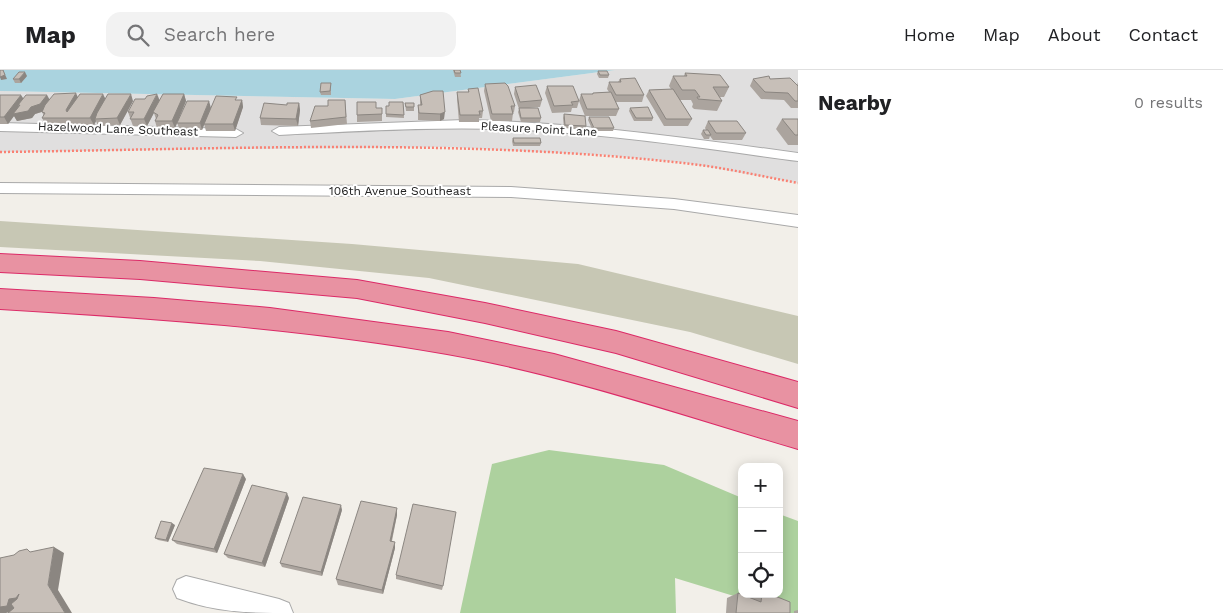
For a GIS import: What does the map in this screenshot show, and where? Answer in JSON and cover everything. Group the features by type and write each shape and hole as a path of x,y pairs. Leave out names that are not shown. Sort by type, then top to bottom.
{"highway":[{"path":"0,262 158,272 357,290 485,313 616,342 798,395"},
{"path":"0,299 154,308 270,318 448,343 554,366 798,435"}],"street":[{"name":"Pleasure Point Lane","path":"279,131 369,126 524,126 624,134 798,157"},
{"name":"Hazelwood Lane Southeast","path":"0,127 236,133"},
{"name":"106th Avenue Southeast","path":"0,188 510,192 674,204 798,221"},
{"path":"186,589 278,613"}],"path":[{"path":"0,152 446,147 604,155 686,162 798,183"}],"shaded area":[{"path":"615,70 798,70 798,183 686,163 604,155 445,147 0,152 0,91 395,99"},
{"path":"0,221 352,244 578,264 798,316 798,364 690,332 429,278 260,261 0,247"}],"green space":[{"path":"549,450 664,465 738,496 738,597 675,578 676,613 460,613 492,464"},
{"path":"783,515 798,521 798,613 789,613 740,598 783,598"}],"water":[{"path":"0,70 615,70 395,99 0,91"}],"building":[{"path":"0,70 3,70 5,75 0,77"},
{"path":"454,70 460,70 461,73 455,73"},
{"path":"598,71 607,71 609,75 600,75"},
{"path":"19,72 25,72 19,79 13,79"},
{"path":"685,73 720,75 729,87 713,87 722,101 698,99 697,97 700,97 695,90 682,90 673,76 687,76"},
{"path":"769,76 770,79 790,78 798,86 798,101 795,101 788,93 765,92 753,79"},
{"path":"635,78 644,95 616,95 609,82 621,82 620,79"},
{"path":"321,83 331,83 330,91 320,92"},
{"path":"505,83 508,86 515,106 511,106 513,114 492,114 485,84"},
{"path":"536,85 542,100 520,102 515,87"},
{"path":"547,86 573,86 579,101 571,102 573,105 554,106"},
{"path":"478,88 483,111 479,111 480,115 460,115 457,92 469,92 468,89"},
{"path":"673,89 692,119 666,119 649,90"},
{"path":"433,91 443,91 445,112 440,114 419,113 418,105 422,105 420,95"},
{"path":"611,92 619,109 587,109 581,94 593,94"},
{"path":"76,93 66,110 67,112 80,94 103,94 90,118 42,118 45,113 42,112 45,105 54,94"},
{"path":"108,94 131,94 117,118 95,119 97,113"},
{"path":"157,94 144,119 130,119 134,112 128,112 135,99 145,99 147,96"},
{"path":"163,94 184,94 172,121 155,121 158,115 153,112"},
{"path":"0,95 21,95 4,117 0,117"},
{"path":"26,95 47,95 40,104 31,107 28,111 13,114 20,105 18,105"},
{"path":"216,96 237,97 235,100 242,100 233,124 204,124"},
{"path":"328,100 345,100 346,117 310,121 315,106 328,106"},
{"path":"187,101 209,101 200,123 177,123"},
{"path":"357,102 376,102 376,108 382,108 382,114 357,115"},
{"path":"389,102 403,102 404,115 386,114 386,106 389,106"},
{"path":"264,103 287,105 287,103 299,103 296,119 260,118"},
{"path":"405,103 414,103 414,107 406,107"},
{"path":"648,107 653,118 636,118 630,108"},
{"path":"519,108 538,108 541,118 521,118"},
{"path":"564,114 585,116 586,126 565,125"},
{"path":"589,117 609,117 614,128 594,128"},
{"path":"782,119 798,119 798,135 795,135"},
{"path":"708,121 737,121 746,133 716,133"},
{"path":"703,130 708,130 711,135 706,135"},
{"path":"513,138 540,138 541,143 514,143"},
{"path":"204,468 243,474 214,549 172,540"},
{"path":"252,485 287,493 262,563 224,554"},
{"path":"303,497 341,505 321,572 280,563"},
{"path":"361,501 397,508 390,541 395,542 382,590 336,579"},
{"path":"413,504 456,512 443,586 396,575"},
{"path":"161,521 172,523 166,540 155,538"},
{"path":"54,547 48,585 65,613 8,613 14,608 11,604 17,599 19,594 16,598 9,599 7,606 0,607 0,558 14,555 19,551 27,549 30,552"},
{"path":"738,593 738,598 751,598 761,602 762,598 780,598 790,602 790,613 736,613"}]}
